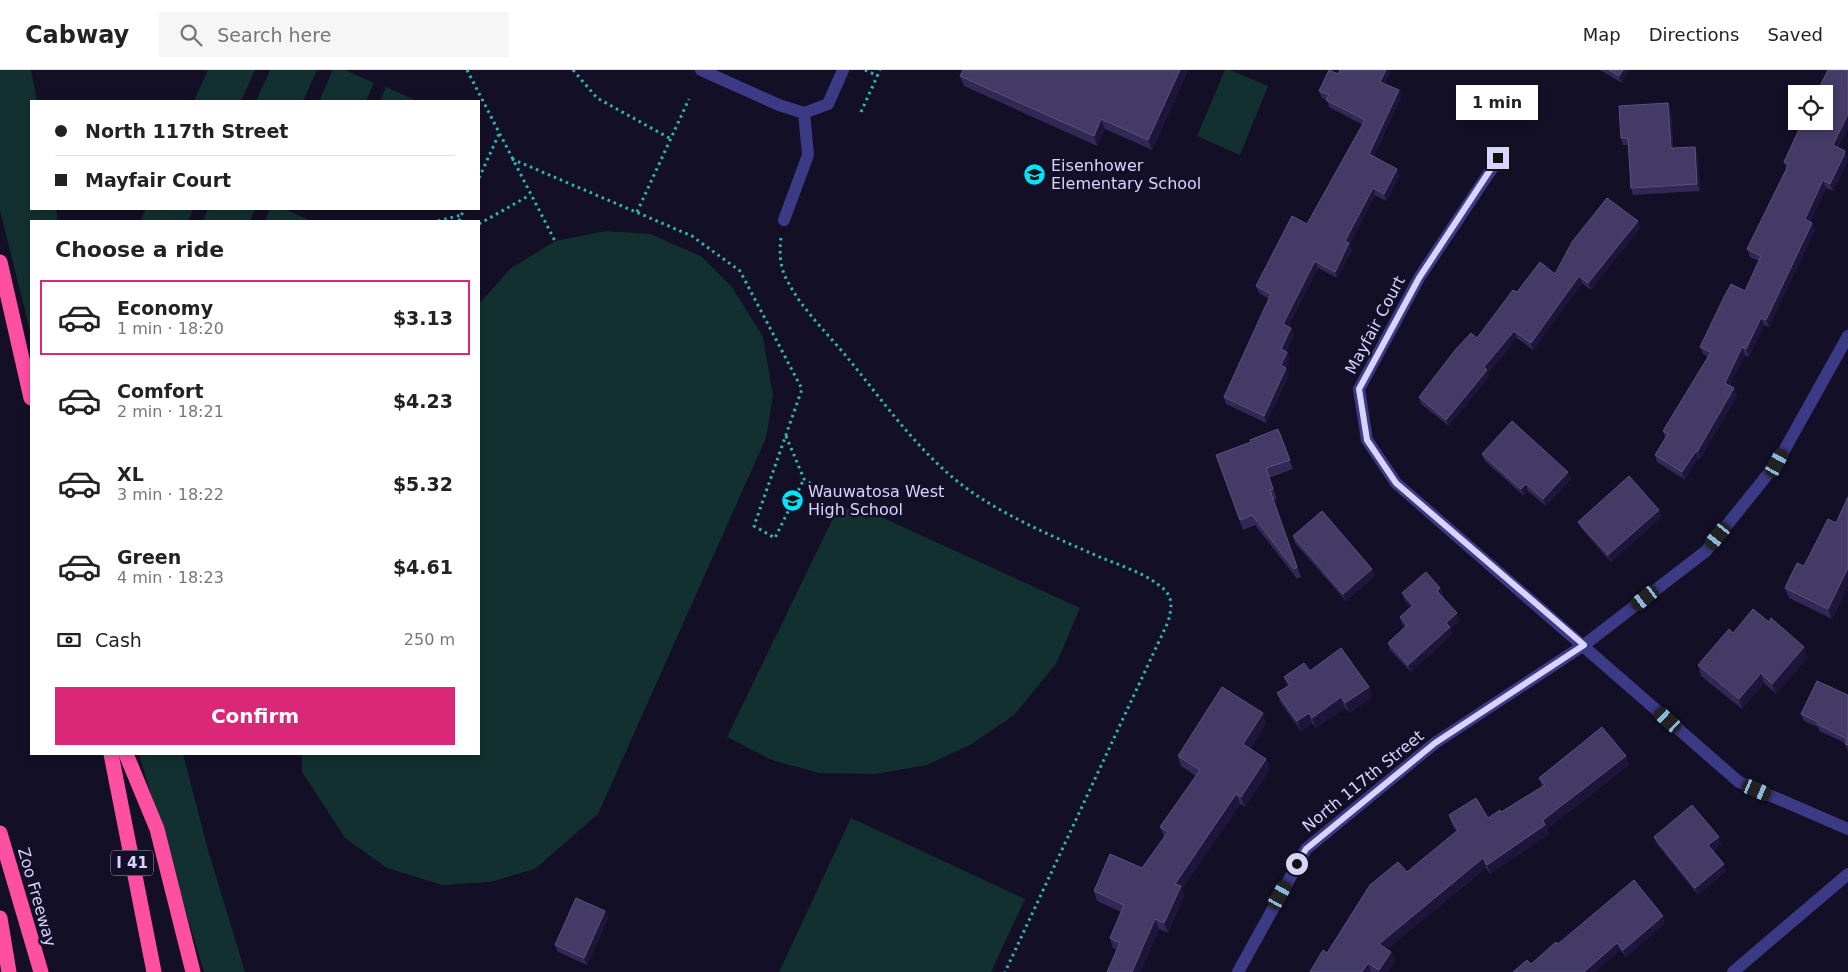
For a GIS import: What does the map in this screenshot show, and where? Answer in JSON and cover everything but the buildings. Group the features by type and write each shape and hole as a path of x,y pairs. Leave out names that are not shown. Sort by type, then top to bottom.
{"highway":[{"path":"0,262 30,394"},
{"name":"I 41","path":"111,755 154,972"},
{"path":"126,755 158,829 193,972"},
{"name":"Zoo Freeway","path":"0,832 41,972"},
{"path":"0,918 9,972"}],"street":[{"path":"700,70 779,105 804,113 828,104 843,70"},
{"path":"784,220 808,155 804,113"},
{"name":"Mayfair Court","path":"1498,158 1419,278 1359,389 1367,440 1396,483 1739,782 1848,829"},
{"name":"North 117th Street","path":"1238,972 1306,849 1435,743 1584,645 1706,551 1777,463 1848,336"},
{"path":"1733,972 1848,874"}],"path":[{"path":"467,70 555,241"},
{"path":"573,70 596,98 671,139"},
{"path":"865,70 878,76"},
{"path":"862,112 880,70"},
{"path":"637,212 689,99"},
{"path":"480,176 499,134"},
{"path":"512,159 692,236 740,271 802,389 754,526 775,538 804,479"},
{"path":"480,223 530,195"},
{"path":"459,220 464,210"},
{"path":"442,220 462,215"},
{"path":"784,220 780,249 782,268 788,282 815,318 930,458 959,483 986,502 1018,520 1150,578 1170,595 1173,606 1168,622 1005,972"},
{"path":"785,435 804,479 832,498"}],"green space":[{"path":"0,70 31,70 37,100 30,100 30,210 56,210 58,220 30,220 30,331 0,210"},
{"path":"208,70 255,70 241,100 194,100"},
{"path":"270,70 317,70 303,100 256,100"},
{"path":"333,70 345,70 374,83 366,100 319,100"},
{"path":"1225,70 1230,70 1268,86 1240,155 1197,136"},
{"path":"386,87 415,100 380,100"},
{"path":"146,210 193,210 188,220 140,220"},
{"path":"208,210 255,210 250,220 203,220"},
{"path":"270,210 286,210 310,220 265,220"},
{"path":"606,231 650,234 701,256 732,287 763,337 773,395 766,438 598,814 535,869 490,882 442,885 387,868 345,838 302,772 302,755 480,755 480,303 510,269 555,241"},
{"path":"855,505 1080,608 1056,664 1014,715 970,745 927,765 876,774 819,773 772,760 727,737 834,516"},
{"path":"139,755 183,755 208,850 245,972 204,972"},
{"path":"851,818 1025,899 991,972 779,972"}],"place":[{"name":"Eisenhower Elementary School","path":"1035,174"},
{"name":"Wauwatosa West High School","path":"792,500"}],"route":[{"path":"1297,864 1306,849 1435,743 1584,645 1396,483 1367,440 1359,389 1419,278 1498,158"}]}
